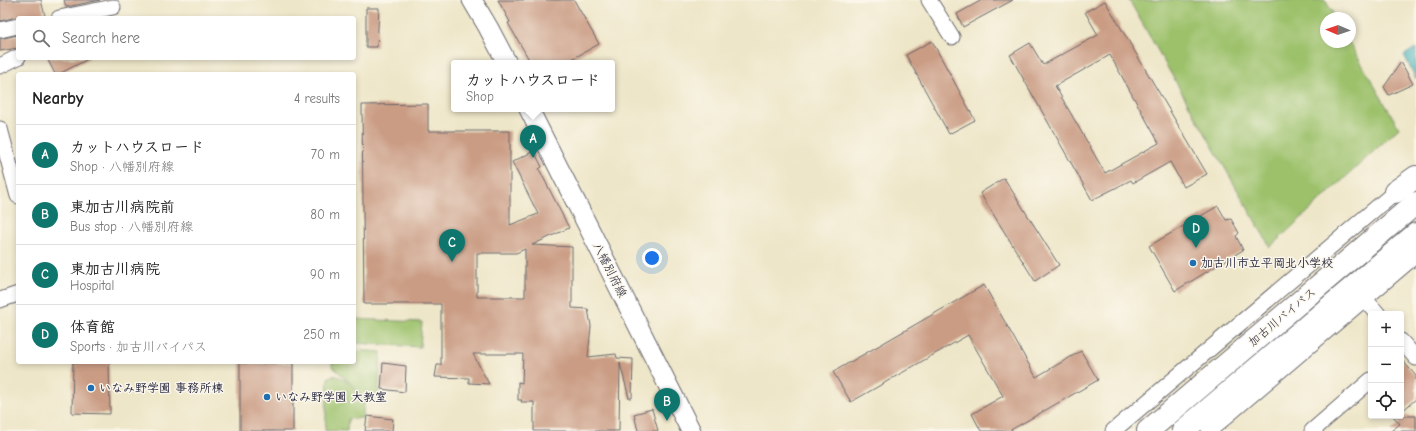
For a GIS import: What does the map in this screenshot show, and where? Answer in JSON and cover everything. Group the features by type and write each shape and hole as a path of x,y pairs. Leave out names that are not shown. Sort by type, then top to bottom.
{"highway":[{"path":"1395,192 1416,177"},
{"name":"加古川バイパス","path":"1148,431 1416,203"},
{"name":"加古川バイパス","path":"1183,431 1416,234"}],"main road":[{"path":"472,0 505,60"},
{"name":"八幡別府線","path":"531,112 691,431"}],"street":[{"path":"930,0 952,37"},
{"path":"67,16 113,4"},
{"path":"96,16 113,4"},
{"path":"0,30 16,26"},
{"path":"0,66 16,58"},
{"path":"0,129 16,189"},
{"path":"1113,431 1395,192 1416,170"},
{"path":"1208,431 1416,255"},
{"path":"0,300 16,295"},
{"path":"1365,299 1375,311"},
{"path":"1312,431 1368,383"}],"green space":[{"path":"1129,0 1325,0 1332,12 1320,12 1320,48 1352,48 1399,128 1270,247"},
{"path":"356,319 422,322 420,347 356,343"},
{"path":"356,350 381,352 378,398 363,396 365,398 362,418 348,419 347,431 325,431 328,378 337,376 341,378 362,395 332,366 332,364 356,364"}],"water":[{"path":"1416,48 1416,79 1404,55"}],"building":[{"path":"0,0 41,0 45,16 16,16 0,21"},
{"path":"64,0 100,0 66,7"},
{"path":"498,0 574,0 599,44 570,60 529,60 508,23 510,22"},
{"path":"982,0 1013,0 963,27 957,14"},
{"path":"1105,1 1207,174 1184,187 1170,162 1133,183 1131,180 1092,200 1010,55 1030,43 1043,65 1098,35 1085,12","holes":["1110,55 1159,143 1105,173 1055,86"]},
{"path":"366,8 379,8 377,47 366,47"},
{"path":"16,35 16,48 0,51 0,39"},
{"path":"932,41 975,120 949,134 906,55"},
{"path":"48,60 86,60 63,72 54,72"},
{"path":"1401,62 1413,84 1389,95 1384,87"},
{"path":"428,104 428,131 510,131 510,225 538,214 512,162 534,151 542,167 539,169 569,228 532,245 572,247 572,308 588,309 591,326 588,357 616,354 617,358 633,359 632,398 629,398 620,363 619,431 534,431 534,402 521,402 522,400 518,400 518,382 522,383 523,354 473,354 489,384 469,383 469,378 435,377 437,365 441,365 441,304 364,304 362,105","holes":["525,249 525,297 477,297 477,253 516,253"]},
{"path":"1004,178 1059,265 1035,281 980,193"},
{"path":"1218,206 1226,220 1231,219 1239,233 1236,236 1243,250 1175,291 1149,246"},
{"path":"984,285 1036,377 1081,351 1098,380 1009,431 981,431 972,414 1003,396 968,335 851,402 833,372"},
{"path":"1404,362 1416,376 1416,399 1404,409"},
{"path":"383,363 406,366 405,392 381,389"},
{"name":"いなみ野学園 事務所棟","path":"73,364 109,364 110,414 72,413"},
{"name":"いなみ野学園 大教室","path":"240,364 293,364 293,431 240,431"},
{"path":"652,409 658,431 638,431 634,414"},
{"path":"367,416 393,419 392,431 365,431"},
{"path":"1404,416 1416,416 1416,431 1391,431 1400,424 1396,419 1404,419"}],"place":[{"name":"カットハウスロード","path":"533,158"},
{"name":"体育館","path":"1196,248"},
{"name":"東加古川病院","path":"452,262"},
{"name":"加古川市立平岡北小学校","path":"1193,263"},
{"name":"いなみ野学園 事務所棟","path":"91,388"},
{"name":"いなみ野学園 大教室","path":"267,397"},
{"name":"東加古川病院前","path":"667,421"}]}
